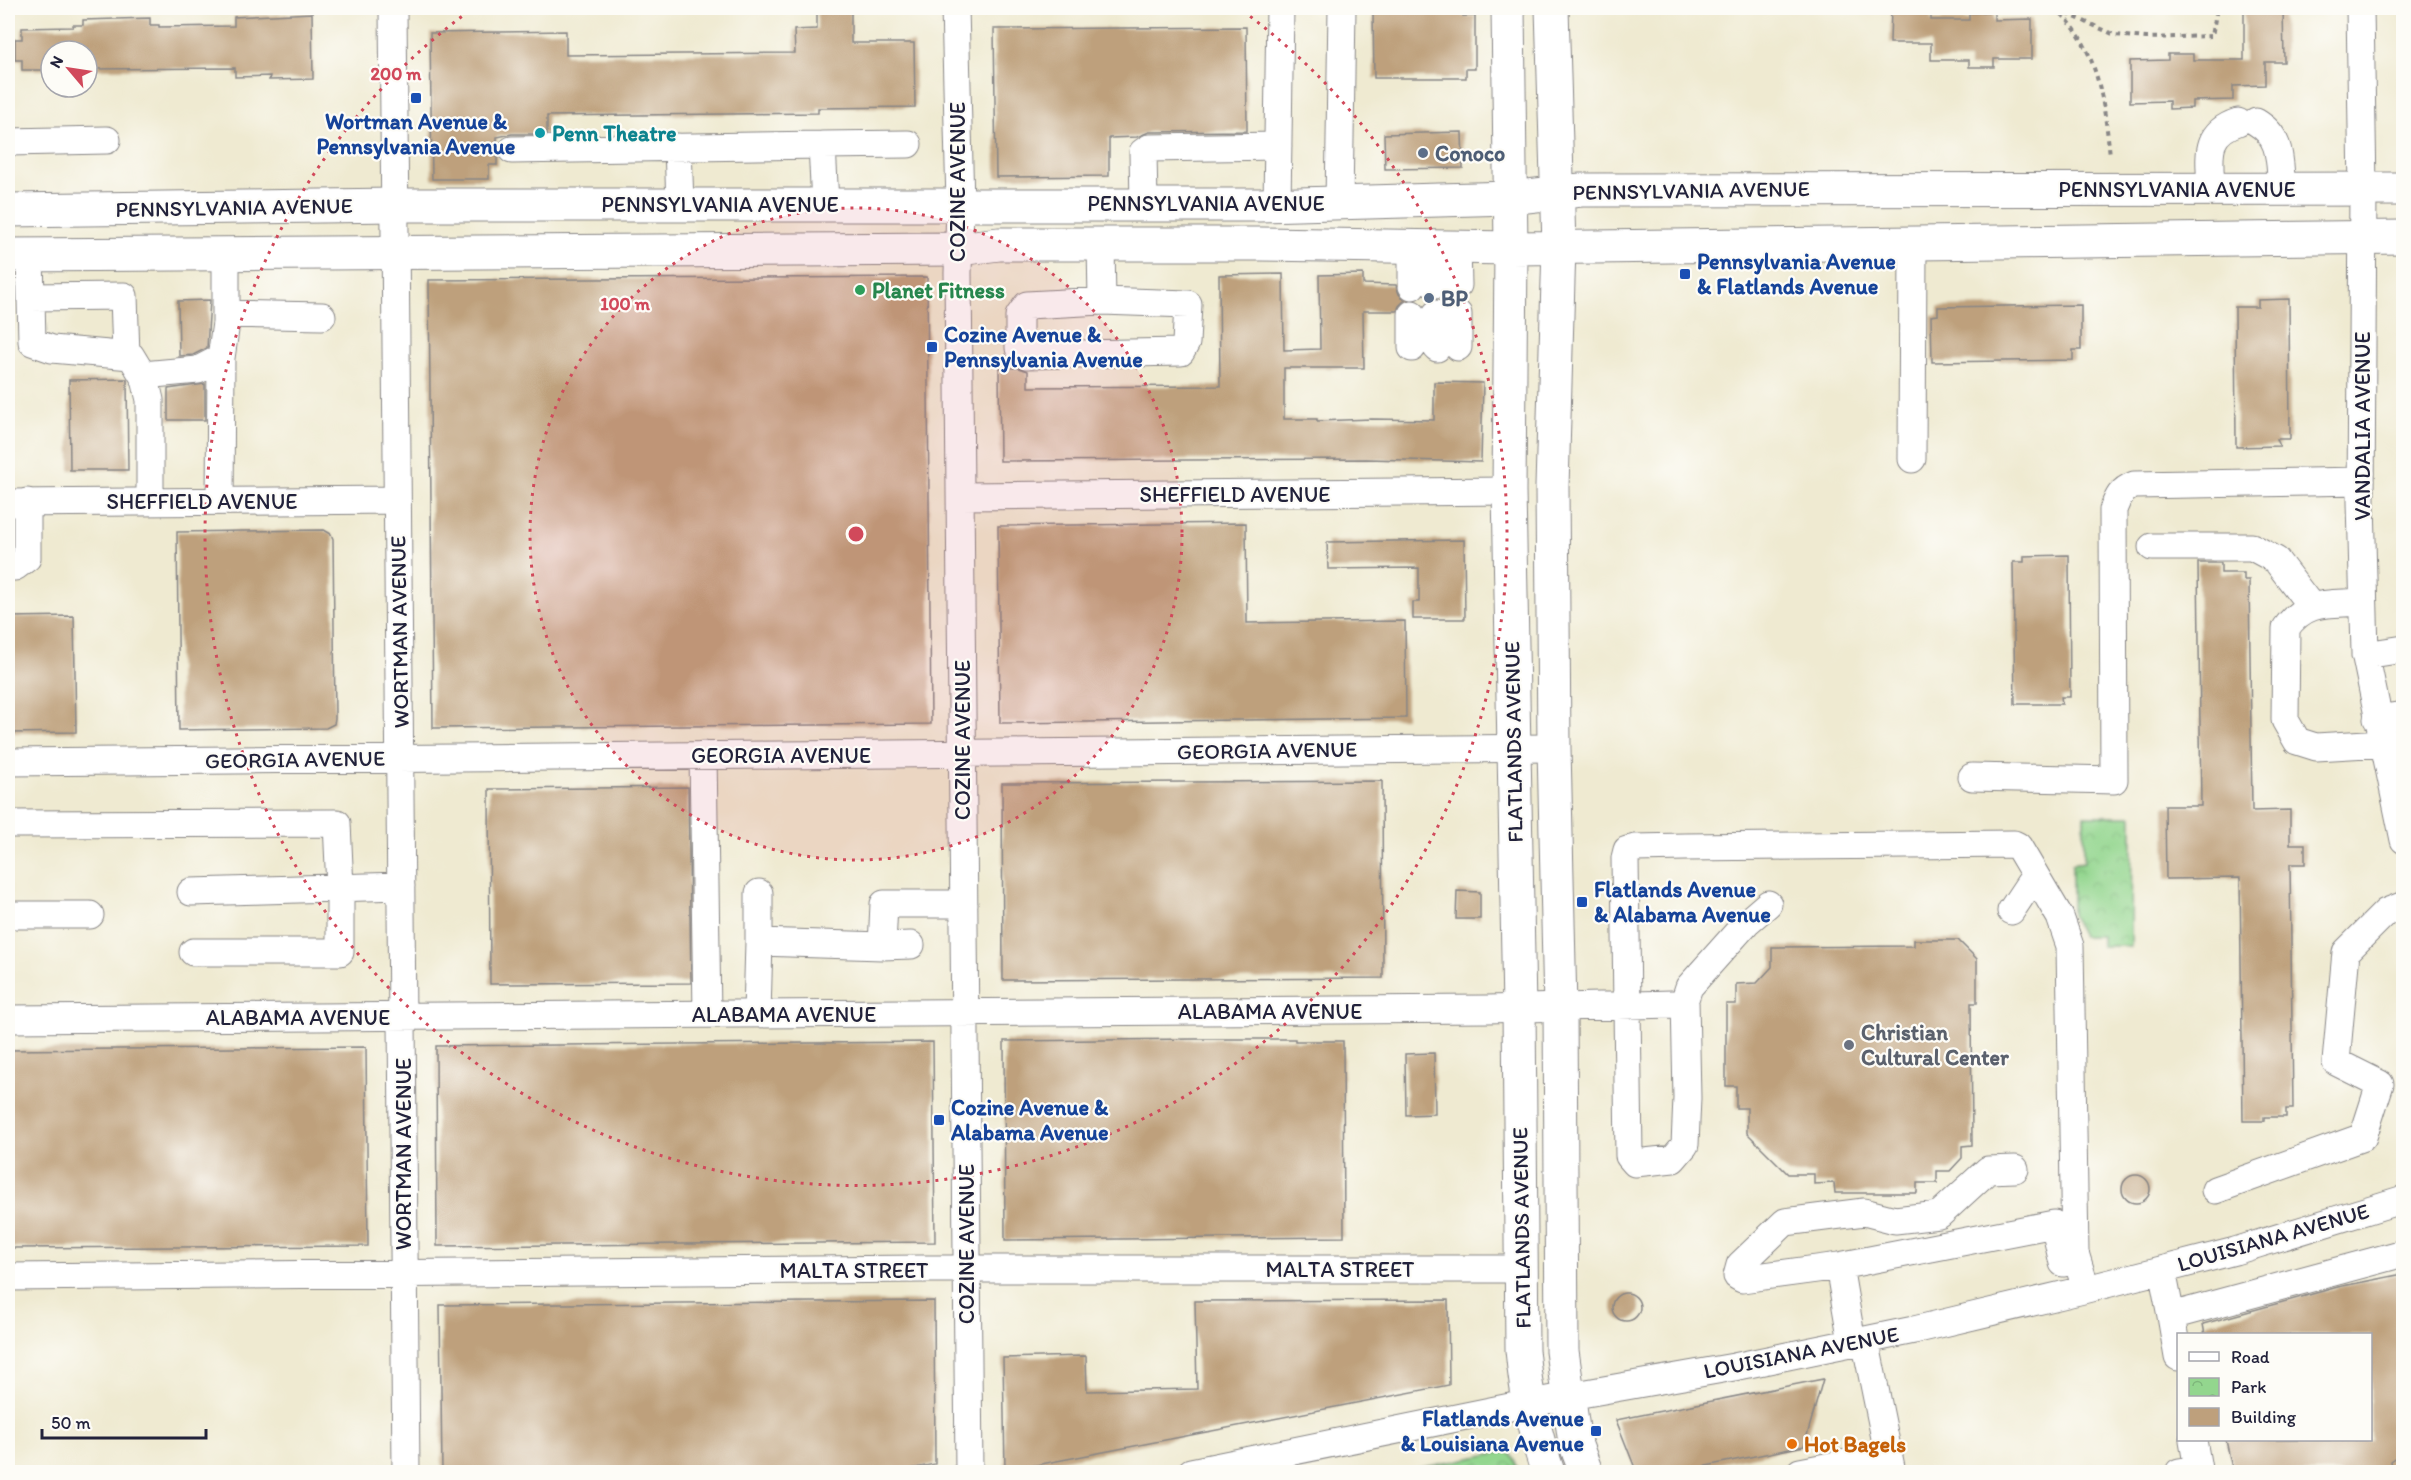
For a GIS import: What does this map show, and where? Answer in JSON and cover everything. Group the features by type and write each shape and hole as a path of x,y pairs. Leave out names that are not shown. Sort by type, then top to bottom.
{"main road":[{"name":"FLATLANDS AVENUE","path":"1508,8 1511,248 1509,491 1512,748 1519,1008 1522,1350 1525,1382 1536,1440 1548,1473"},
{"name":"FLATLANDS AVENUE","path":"1552,8 1559,246 1551,486 1560,1008 1562,1351 1575,1443 1586,1473"},
{"name":"PENNSYLVANIA AVENUE","path":"8,210 395,205 1277,204 1510,198 1581,190 2403,189"},
{"name":"PENNSYLVANIA AVENUE","path":"19,255 958,249 999,244 1511,248 2403,237"}],"street":[{"name":"WORTMAN AVENUE","path":"393,8 406,1473"},
{"name":"COZINE AVENUE","path":"955,8 960,204 958,249 969,1473"},
{"path":"1277,204 1280,8"},
{"path":"1339,203 1342,8"},
{"name":"VANDALIA AVENUE","path":"2360,8 2363,189 2361,482 2365,655 2388,726 2403,840"},
{"path":"2211,189 2210,155 2214,136 2224,126 2247,122 2265,127 2277,139 2282,189"},
{"path":"8,142 107,140"},
{"path":"512,150 908,144"},
{"path":"822,145 825,204"},
{"path":"1144,204 1143,152 1149,148 1278,146"},
{"path":"678,147 680,204"},
{"path":"1912,243 1912,459"},
{"path":"1101,244 1102,301"},
{"path":"1435,247 1435,285 1435,247"},
{"path":"220,501 221,358 226,314 226,253"},
{"path":"19,255 31,297 32,342 52,349 134,365 198,370 221,358"},
{"path":"31,297 124,296 134,365 150,400 150,501"},
{"path":"1102,301 1188,304 1186,343 1181,352 1027,355 1018,348 1019,316 1027,305 1102,301"},
{"path":"226,314 322,316"},
{"path":"1435,314 1436,348 1435,314"},
{"path":"1972,777 2114,780 2113,510 2124,489 2134,485 2361,482"},
{"name":"SHEFFIELD AVENUE","path":"960,496 1509,491"},
{"name":"SHEFFIELD AVENUE","path":"17,503 397,500"},
{"path":"8,567 15,567 27,558 17,503"},
{"path":"2152,547 2252,547 2276,560 2311,606"},
{"path":"2363,602 2311,606 2295,616 2286,628 2285,720 2296,741 2316,747 2388,726"},
{"path":"2365,655 2403,649"},
{"name":"GEORGIA AVENUE","path":"8,762 1554,748"},
{"path":"703,755 707,1014"},
{"path":"8,824 337,823 340,952 194,952"},
{"path":"1768,904 1747,922 1689,987 1685,999 1687,1098 1685,1145 1679,1154 1666,1161 1635,1163 1629,1156 1625,858 1627,850 1635,848 2014,844 2018,846 2060,917 2070,946 2075,1253 2078,1291"},
{"path":"2011,911 2035,875"},
{"path":"191,892 401,886"},
{"path":"758,1013 759,893"},
{"path":"882,946 884,904 963,904"},
{"path":"2215,1190 2363,1137 2380,1084 2336,1062 2346,952 2386,912 2403,905"},
{"path":"8,915 90,915"},
{"path":"759,942 911,945"},
{"name":"ALABAMA AVENUE","path":"8,1019 1560,1008 1672,1004"},
{"path":"2014,1169 1988,1170 1940,1215 1895,1220 1864,1212 1785,1222 1740,1265 1737,1276 1742,1279 1839,1266 2054,1224 2078,1291"},
{"name":"LOUISIANA AVENUE","path":"1191,1473 1530,1403 1734,1367 1858,1341 2078,1291 2235,1251 2403,1199"},
{"path":"2171,1316 2403,1253"},
{"path":"1800,1473 1890,1464 1839,1266"},
{"name":"MALTA STREET","path":"8,1277 966,1270 1521,1269"},
{"path":"2162,1270 2177,1351"},
{"path":"2192,1471 2193,1441"}],"path":[{"path":"1936,11 1941,8"},
{"path":"2057,9 2115,35 2146,38 2212,36 2217,8"},
{"path":"2057,9 2079,35 2097,71 2105,110 2110,155"}],"green space":[{"path":"2084,816 2132,816 2131,946 2101,946 2101,936 2082,936 2072,915 2072,864 2084,862"},
{"path":"1506,1451 1512,1454 1519,1472 1399,1472"}],"building":[{"path":"1382,8 1444,8 1444,11 1463,11 1463,16 1475,16 1475,69 1466,69 1466,78 1374,78 1373,11 1382,11"},
{"path":"1891,8 1931,8 1931,20 1969,20 1969,13 1994,12 1994,20 2032,19 2032,59 1994,59 1994,67 1969,67 1969,60 1931,60 1931,43 1890,43"},
{"path":"2244,8 2283,8 2284,62 2265,62 2265,85 2233,86 2233,100 2192,101 2192,108 2169,109 2169,101 2130,102 2130,61 2168,60 2168,54 2193,54 2193,60 2244,60"},
{"path":"817,10 851,10 851,43 914,43 915,107 818,108 818,113 547,116 547,134 512,134 497,137 497,165 489,165 489,179 432,179 430,33 566,31 566,55 795,53 794,30 817,29"},
{"path":"312,13 313,79 269,80 270,76 235,77 235,68 99,69 99,39 39,39 39,70 22,70 22,60 15,60 15,39 22,39 22,28 73,27 73,25 83,25 83,20 150,18 150,25 159,25 159,27 234,26 234,17"},
{"path":"1246,27 1247,131 1149,132 1137,137 1109,138 1109,176 996,177 994,29"},
{"path":"1462,132 1463,168 1385,169 1384,134"},
{"path":"1283,274 1284,350 1320,349 1319,275 1363,274 1363,284 1396,285 1399,294 1405,300 1397,311 1363,311 1364,368 1284,368 1284,419 1434,420 1434,382 1483,383 1481,462 1367,459 1000,461 999,368 1019,368 1028,371 1028,387 1220,386 1219,275"},
{"path":"927,277 931,724 433,728 429,280"},
{"path":"2289,299 2290,439 2277,439 2280,446 2236,447 2235,307 2258,307 2258,300"},
{"path":"210,300 207,348 193,355 179,356 178,301"},
{"path":"2081,305 2081,350 2073,350 2073,360 1932,362 1931,316 1938,315 1938,307"},
{"path":"127,379 128,470 70,470 69,380"},
{"path":"205,384 205,420 168,420 168,389"},
{"path":"1246,523 1247,623 1405,621 1406,718 1000,723 998,526"},
{"path":"324,530 331,534 333,539 334,724 326,728 179,730 177,532"},
{"path":"1464,540 1465,619 1413,619 1413,602 1419,602 1419,568 1328,569 1327,542"},
{"path":"2069,555 2070,697 2061,697 2062,704 2015,704 2013,562 2024,562 2024,556"},
{"path":"2198,563 2221,563 2221,573 2244,573 2244,580 2249,580 2252,811 2290,810 2290,844 2305,844 2305,864 2290,864 2293,1109 2286,1109 2286,1117 2264,1117 2264,1121 2243,1121 2240,878 2166,879 2165,806 2201,806"},
{"path":"74,616 76,732 8,733 8,617"},
{"path":"1382,781 1383,978 1003,980 1002,783"},
{"path":"688,787 691,983 490,984 489,789"},
{"path":"1457,891 1480,892 1480,919 1456,919"},
{"name":"Christian Cultural Center","path":"1914,940 1958,940 1977,959 1977,1003 1971,1003 1972,1145 1962,1146 1962,1158 1950,1171 1937,1171 1937,1183 1917,1183 1917,1193 1835,1193 1834,1183 1814,1184 1814,1174 1788,1174 1747,1133 1747,1108 1736,1108 1736,1086 1726,1086 1726,1004 1736,1004 1736,984 1757,983 1772,967 1772,947 1914,946"},
{"path":"1195,1039 1343,1041 1344,1237 1005,1240 1004,1041"},
{"path":"933,1042 935,1242 437,1246 436,1046"},
{"path":"366,1047 368,1246 8,1248 8,1050"},
{"path":"1434,1053 1435,1114 1406,1115 1405,1054"},
{"path":"2136,1175 2146,1179 2150,1189 2146,1199 2136,1203 2126,1199 2122,1189 2126,1179"},
{"path":"2403,1274 2403,1452 2390,1461 2392,1473 2233,1473 2226,1441 2372,1441 2372,1333 2205,1333 2203,1324 2338,1287"},
{"path":"1626,1293 1636,1297 1640,1307 1636,1317 1626,1321 1616,1317 1612,1307 1616,1297"},
{"path":"1448,1300 1449,1385 1005,1471 1003,1358 1086,1356 1087,1391 1197,1389 1195,1301"},
{"path":"934,1301 935,1464 891,1473 442,1473 440,1305"},
{"path":"1823,1379 1804,1446 1672,1473 1637,1473 1616,1420"}],"place":[{"name":"Wortman Avenue & Pennsylvania Avenue","path":"416,98"},
{"name":"Penn Theatre","path":"540,133"},
{"name":"Conoco","path":"1423,153"},
{"name":"Pennsylvania Avenue & Flatlands Avenue","path":"1685,274"},
{"name":"Planet Fitness","path":"860,290"},
{"name":"BP","path":"1429,298"},
{"name":"Cozine Avenue & Pennsylvania Avenue","path":"932,347"},
{"name":"Flatlands Avenue & Alabama Avenue","path":"1582,902"},
{"name":"Christian Cultural Center","path":"1849,1045"},
{"name":"Cozine Avenue & Alabama Avenue","path":"939,1120"},
{"name":"Flatlands Avenue & Louisiana Avenue","path":"1596,1431"},
{"name":"Hot Bagels","path":"1792,1444"}]}
